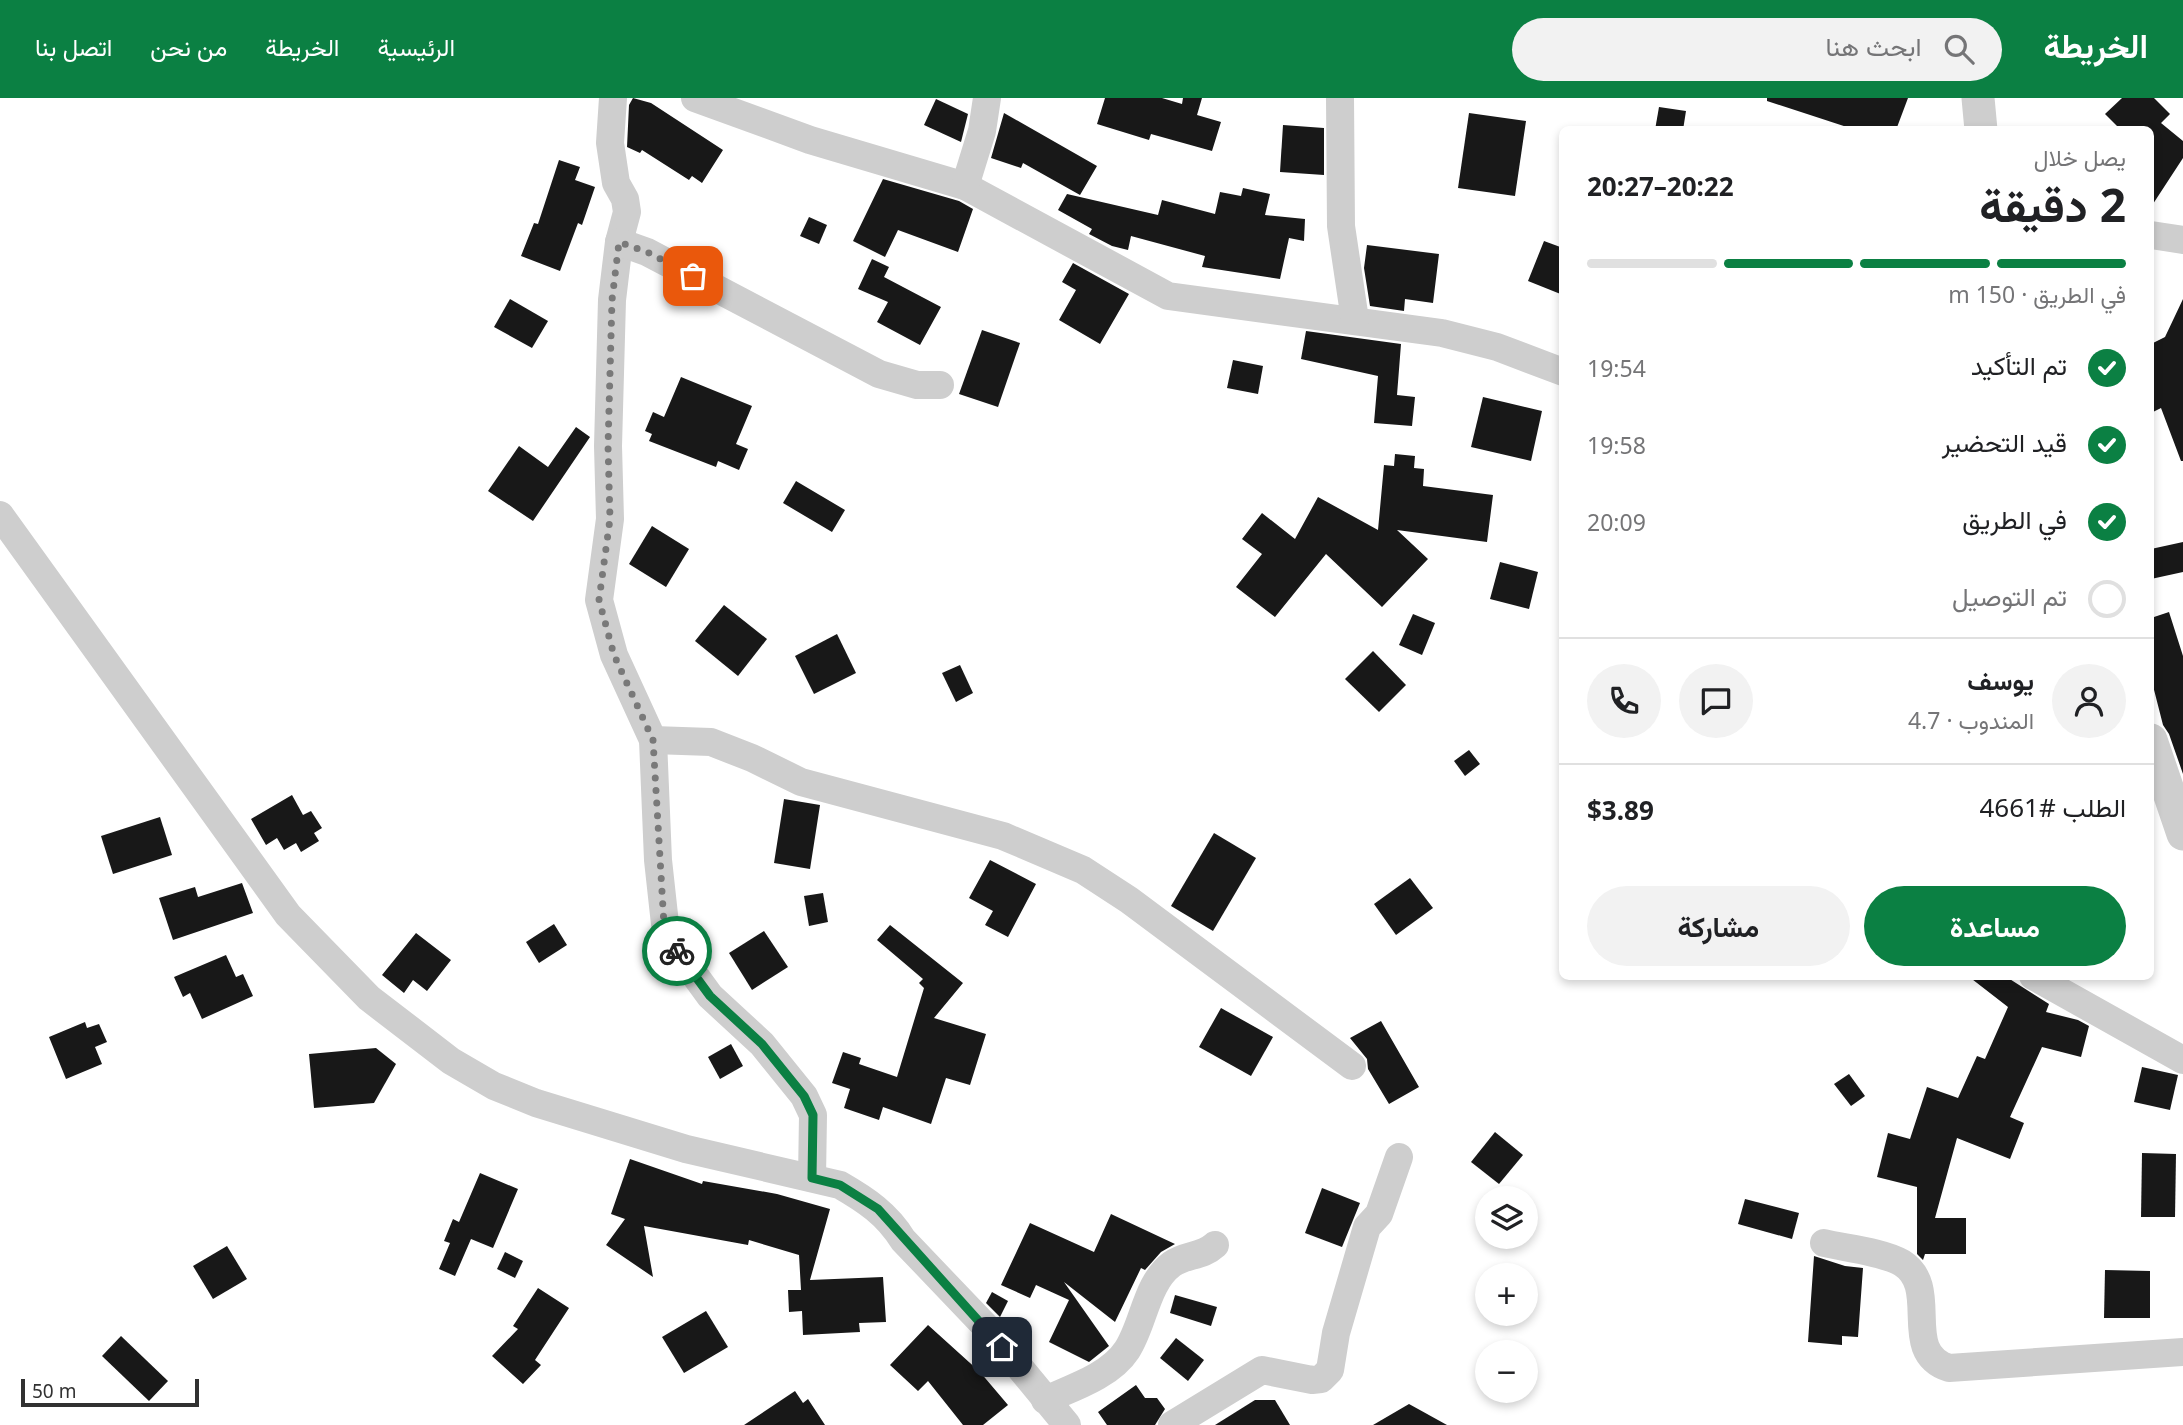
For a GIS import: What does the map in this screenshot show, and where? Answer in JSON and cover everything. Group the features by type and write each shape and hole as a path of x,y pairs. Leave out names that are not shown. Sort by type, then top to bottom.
{"street":[{"path":"613,98 610,143 616,183 625,199 627,212 619,242 612,300 608,446 610,519 599,600 614,655 653,740 664,925 672,944 710,996 762,1044 804,1096 813,1115 812,1178"},
{"path":"695,98 810,140 965,186 1168,296 1355,320 1473,340 1559,371"},
{"path":"965,186 982,131 987,98"},
{"path":"1340,98 1341,226 1355,320"},
{"path":"1978,98 1981,126"},
{"path":"2154,235 2183,240"},
{"path":"619,242 647,252 880,374 917,385 940,384"},
{"path":"0,515 288,915 369,998 451,1061 494,1086 537,1103 686,1149 840,1185 885,1216 903,1240 988,1329 1067,1425"},
{"path":"653,740 711,742 801,782 1003,836 1083,870 1129,900 1352,1066"},
{"path":"2154,749 2183,834"},
{"path":"2040,980 2183,1060"},
{"path":"1171,1425 1262,1370 1312,1380 1321,1379 1330,1370 1336,1333 1367,1227 1379,1214 1399,1157"},
{"path":"1824,1243 1901,1263 1912,1272 1920,1291 1927,1354 1935,1363 1949,1368 2183,1352"},
{"path":"1045,1400 1112,1366 1128,1350 1156,1284 1171,1264 1206,1254 1215,1245"}],"building":[{"path":"633,98 651,103 723,150 702,183 692,176 689,180 642,150 640,153 627,147 629,105"},
{"path":"1105,98 1162,98 1182,104 1183,98 1202,98 1197,115 1221,122 1212,151 1151,134 1149,140 1097,124"},
{"path":"1767,98 1908,98 1898,126 1844,126 1767,101"},
{"path":"2122,98 2154,98 2170,114 2161,123 2183,141 2183,158 2154,202 2154,126 2117,126 2105,114"},
{"path":"936,99 968,114 961,142 924,125"},
{"path":"1659,107 1686,111 1684,126 1656,126"},
{"path":"1004,113 1097,166 1080,195 1023,163 1021,168 991,158"},
{"path":"1469,113 1526,121 1515,196 1458,188"},
{"path":"1283,125 1324,128 1324,175 1280,172"},
{"path":"559,160 580,167 575,180 595,187 582,225 578,223 560,271 521,256 534,223 538,224"},
{"path":"883,179 959,201 973,209 958,252 898,230 885,257 853,241"},
{"path":"1243,188 1270,194 1265,215 1305,219 1304,241 1289,238 1280,279 1202,267 1205,256 1131,236 1128,250 1112,246 1089,234 1092,229 1058,210 1067,194 1158,215 1162,200 1215,214 1220,192 1241,196"},
{"path":"809,217 827,225 819,244 800,236"},
{"path":"1544,241 1559,247 1559,293 1528,281"},
{"path":"1367,245 1439,254 1433,303 1405,299 1404,311 1370,306 1364,268"},
{"path":"872,259 889,267 884,277 941,307 920,345 877,322 888,302 858,289"},
{"path":"1073,263 1129,294 1100,344 1059,320 1076,290 1062,282"},
{"path":"510,299 548,321 532,348 494,327"},
{"path":"2183,299 2183,461 2161,408 2154,412 2154,342 2165,337"},
{"path":"982,330 1020,343 998,407 959,394"},
{"path":"1306,331 1401,344 1397,395 1415,397 1412,426 1374,423 1378,376 1301,359"},
{"path":"1233,360 1263,366 1258,394 1227,388"},
{"path":"681,377 752,406 736,444 748,449 739,470 718,461 716,467 649,441 652,434 645,431 653,412 664,417"},
{"path":"1483,397 1542,411 1531,461 1471,447"},
{"path":"576,427 590,437 533,521 488,491 519,446 548,467"},
{"path":"1395,454 1415,456 1414,468 1424,469 1423,486 1493,495 1487,542 1397,530 1428,559 1382,607 1326,554 1275,617 1236,587 1262,554 1242,539 1262,513 1295,539 1318,497 1378,530 1384,465 1394,466"},
{"path":"796,481 845,510 832,532 783,503"},
{"path":"652,526 689,549 666,587 629,564"},
{"path":"2183,542 2183,572 2154,578 2154,548"},
{"path":"1500,562 1538,572 1529,609 1490,599"},
{"path":"724,605 767,639 738,676 695,641"},
{"path":"2169,612 2183,656 2183,774 2169,734 2163,725 2154,690 2154,617"},
{"path":"1413,614 1435,623 1422,655 1399,645"},
{"path":"837,634 856,673 814,694 795,656"},
{"path":"1373,651 1406,685 1379,712 1345,679"},
{"path":"960,665 973,693 956,702 942,673"},
{"path":"1469,750 1480,764 1465,776 1454,761"},
{"path":"292,795 303,815 311,811 322,828 314,833 319,841 301,852 296,843 284,850 277,838 266,845 251,819"},
{"path":"784,799 820,805 810,869 774,863"},
{"path":"160,817 172,855 113,874 101,836"},
{"path":"1214,833 1256,858 1213,931 1171,906"},
{"path":"990,860 1036,884 1008,937 985,925 993,911 969,898"},
{"path":"1410,878 1433,908 1396,935 1374,904"},
{"path":"242,883 253,913 173,940 159,898 195,887 198,897"},
{"path":"823,893 828,922 809,926 804,896"},
{"path":"554,924 567,945 539,963 526,942"},
{"path":"890,925 963,983 934,1018 986,1034 970,1085 946,1078 931,1124 883,1107 879,1120 844,1108 850,1089 832,1083 843,1052 861,1058 859,1064 897,1077 924,988 919,983 923,979 877,940"},
{"path":"764,931 788,967 752,990 729,953"},
{"path":"416,933 451,960 427,991 413,980 404,993 382,975"},
{"path":"226,955 236,977 243,974 253,996 202,1019 190,993 183,997 174,977"},
{"path":"1973,980 2011,980 2049,1004 2046,1012 2078,1020 2089,1026 2081,1057 2042,1047 2010,1117 2024,1123 2010,1159 1957,1138 1935,1218 1966,1218 1966,1254 1925,1254 1923,1260 1917,1254 1917,1187 1877,1177 1888,1133 1910,1139 1927,1087 1958,1098 1977,1056 1985,1059 2008,1007"},
{"path":"1221,1008 1273,1037 1251,1076 1199,1047"},
{"path":"1381,1021 1419,1087 1389,1104 1368,1069 1367,1059 1350,1038"},
{"path":"85,1022 87,1028 99,1024 107,1042 95,1047 102,1064 66,1079 49,1037"},
{"path":"731,1044 743,1066 720,1079 708,1057"},
{"path":"376,1048 396,1064 374,1103 314,1108 309,1054"},
{"path":"2142,1067 2178,1075 2170,1110 2134,1102"},
{"path":"1849,1074 1865,1096 1851,1106 1834,1084"},
{"path":"1495,1132 1523,1155 1499,1184 1471,1162"},
{"path":"2142,1153 2176,1154 2175,1217 2141,1217"},
{"path":"630,1159 702,1184 703,1181 777,1194 830,1209 810,1280 883,1277 886,1322 859,1323 860,1332 803,1335 802,1311 789,1312 788,1290 801,1290 799,1255 749,1240 748,1245 644,1226 653,1277 606,1245 625,1219 611,1214"},
{"path":"480,1173 518,1189 493,1248 471,1239 455,1276 439,1269 450,1243 444,1241 453,1219 459,1222"},
{"path":"1322,1188 1360,1203 1342,1247 1305,1233"},
{"path":"1745,1199 1799,1213 1792,1239 1738,1224"},
{"path":"1111,1214 1175,1244 1161,1252 1145,1270 1141,1268 1115,1322 1064,1282 1109,1346 1089,1362 1049,1342 1069,1300 1036,1285 1030,1298 1001,1285 1030,1223 1094,1252"},
{"path":"227,1246 247,1279 213,1299 193,1266"},
{"path":"505,1252 523,1261 515,1278 497,1269"},
{"path":"1814,1256 1845,1266 1863,1268 1858,1337 1842,1336 1842,1345 1808,1342"},
{"path":"2105,1270 2150,1271 2150,1318 2104,1318"},
{"path":"538,1288 569,1308 535,1360 541,1365 523,1384 492,1356 518,1329 513,1326"},
{"path":"992,1292 1008,1301 1000,1317 986,1303"},
{"path":"1175,1295 1217,1307 1211,1326 1170,1313"},
{"path":"706,1311 728,1347 684,1373 662,1337"},
{"path":"928,1325 980,1372 1008,1405 983,1425 963,1425 928,1381 918,1391 890,1365"},
{"path":"121,1336 168,1381 149,1401 102,1356"},
{"path":"1176,1338 1204,1360 1188,1381 1160,1358"},
{"path":"1136,1385 1145,1398 1157,1398 1165,1409 1155,1425 1107,1425 1098,1412"},
{"path":"795,1391 803,1403 808,1399 825,1425 744,1425"},
{"path":"1255,1400 1275,1400 1290,1425 1215,1425"},
{"path":"1409,1404 1447,1425 1373,1425"}],"way so far":[{"path":"677,951 664,925 658,860 653,740 614,655 599,600 610,519 608,446 612,300 619,242 647,252 693,276"}],"route":[{"path":"677,951 710,996 762,1044 804,1096 813,1115 812,1178 840,1185 878,1209 893,1224 903,1240 1002,1347"}]}
